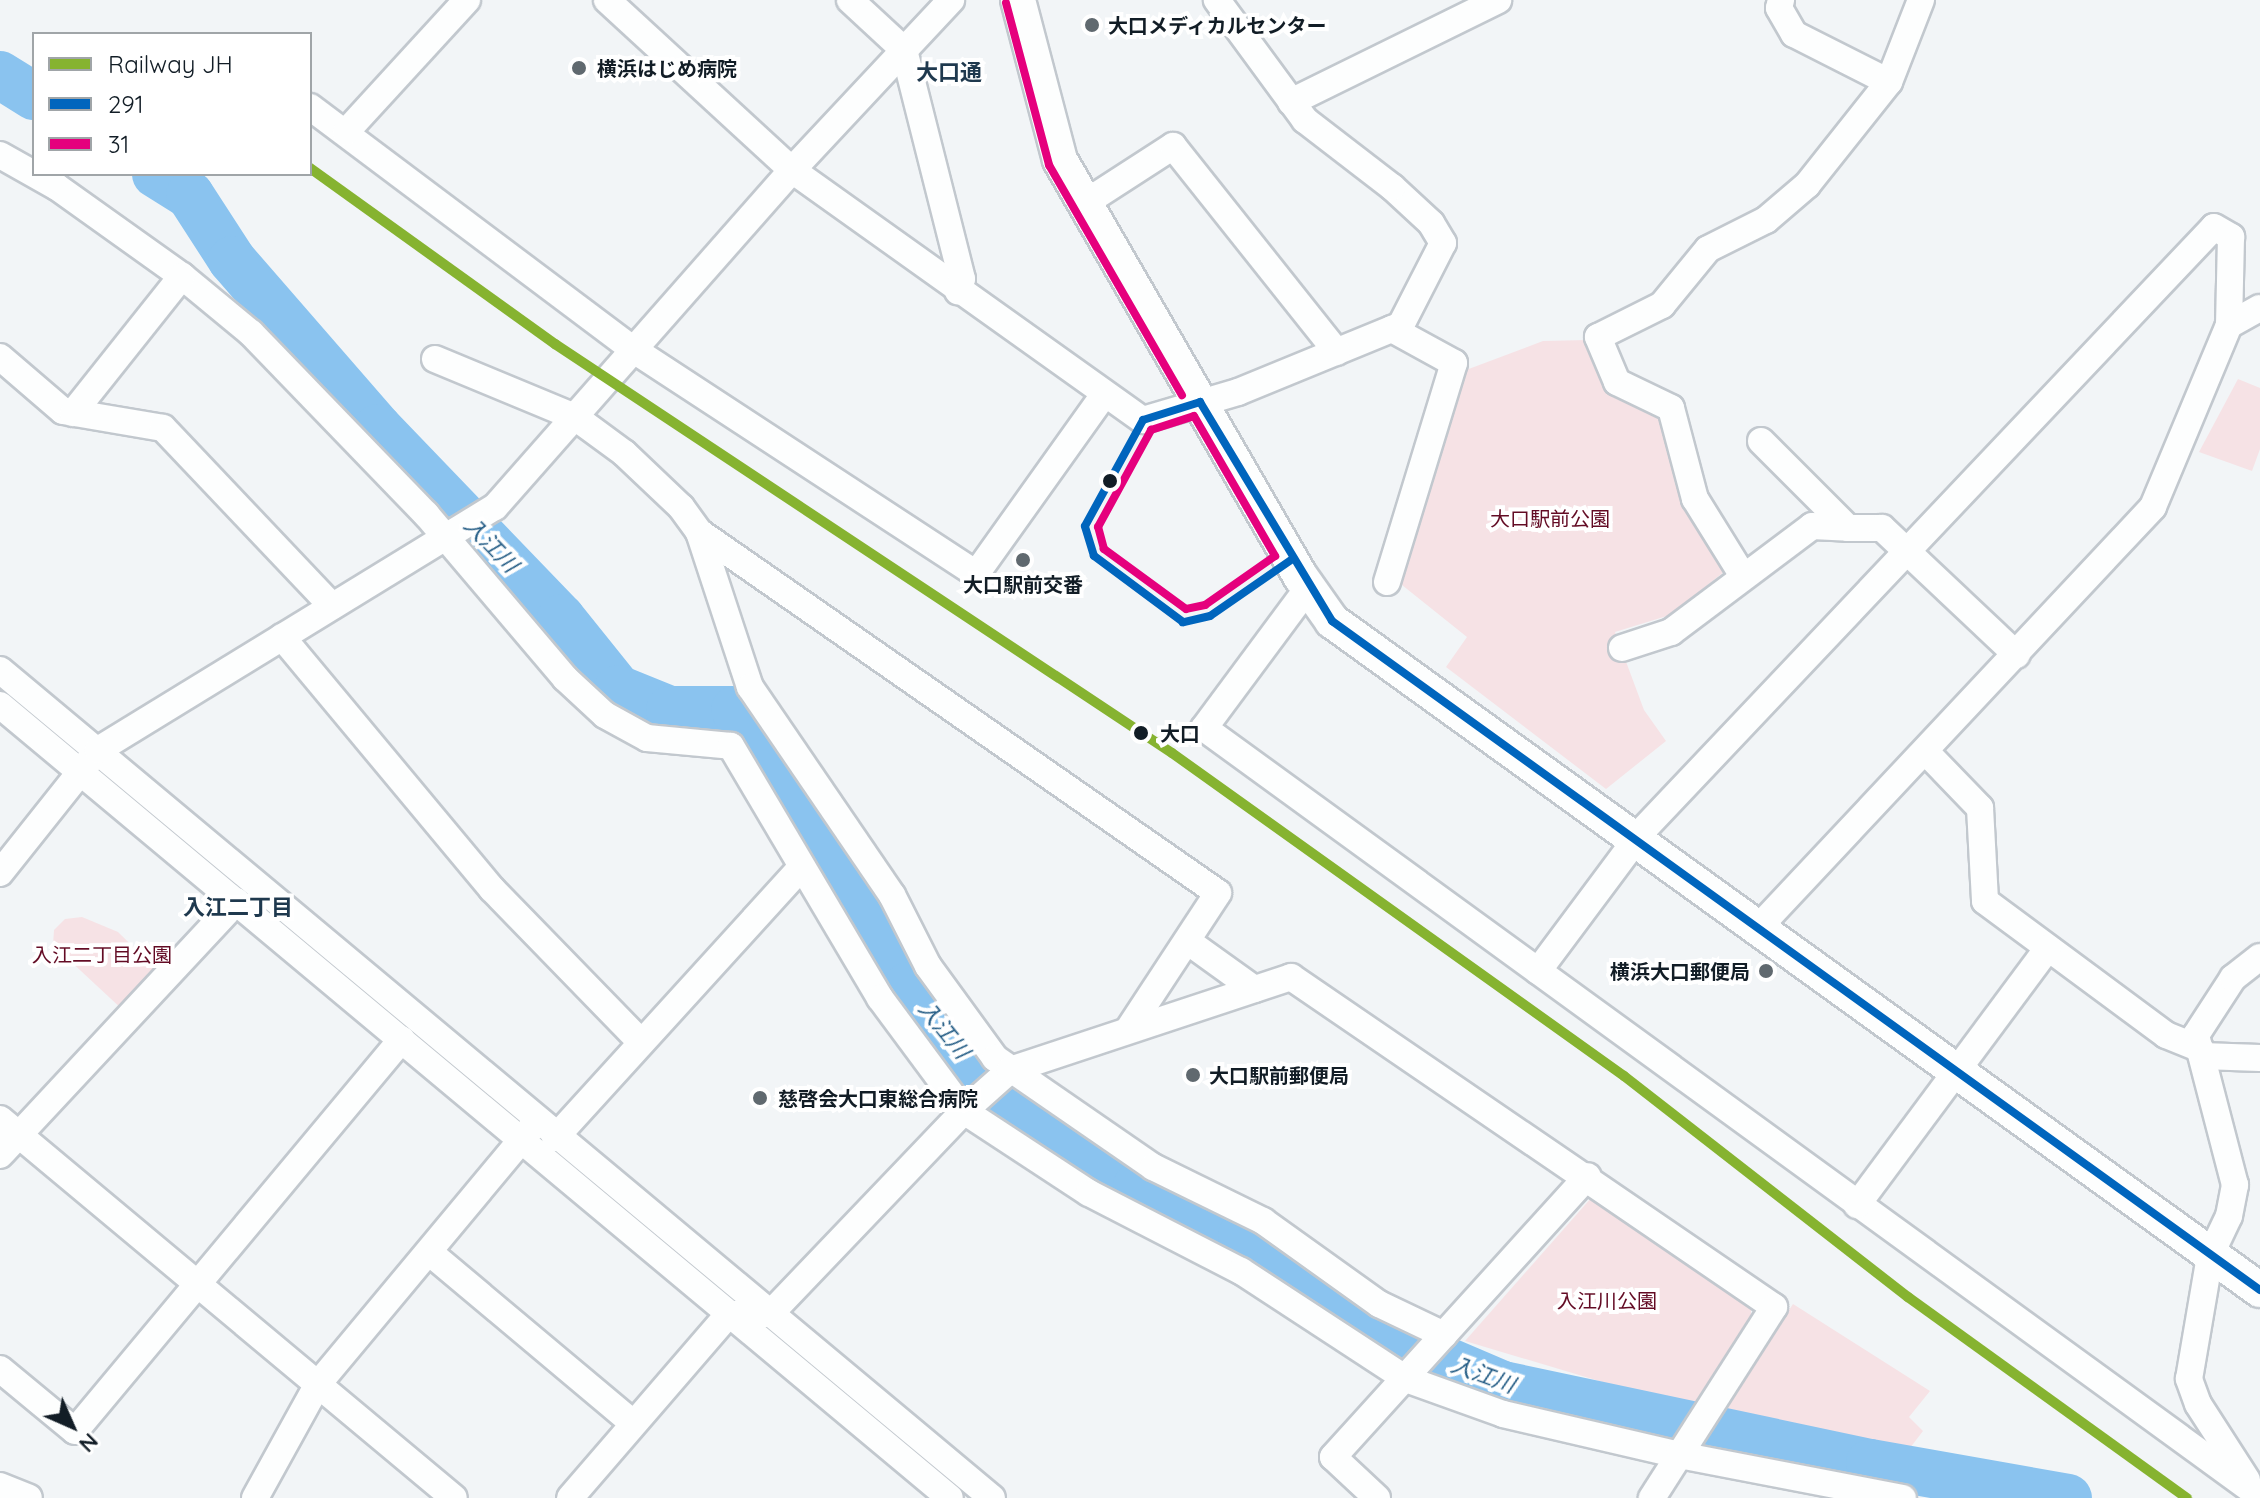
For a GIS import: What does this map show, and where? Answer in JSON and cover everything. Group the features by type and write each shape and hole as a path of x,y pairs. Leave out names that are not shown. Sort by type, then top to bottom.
{"main road":[{"path":"1018,0 1060,160 1308,588 1332,621 2260,1290"}],"street":[{"path":"346,132 467,0"},
{"path":"607,0 792,170 1103,396 1143,420 1337,352 1401,325 1416,302 1443,243 1431,223 1305,120 1217,0"},
{"path":"850,0 904,50 962,279 958,291"},
{"path":"0,873 98,750 488,512 792,170 951,0"},
{"path":"1291,102 1498,0"},
{"path":"1781,0 1779,8 1794,34 1889,82"},
{"path":"1743,576 1695,499 1671,408 1617,382 1598,337 1662,305 1708,249 1766,220 1807,185 1889,82 1921,0"},
{"path":"312,108 634,350 976,574 1103,396"},
{"path":"1085,203 1173,146 1337,352"},
{"path":"0,155 32,173"},
{"path":"37,176 182,276 251,333 426,514 452,534 605,715 647,738 731,746 880,998 968,1108 1089,1193 1241,1271 1410,1374 1503,1414 1903,1498"},
{"path":"1538,971 1635,839 2214,227 2231,237 2229,325 2153,507 1758,928"},
{"path":"73,413 182,276"},
{"path":"2229,325 2260,308"},
{"path":"1387,582 1454,363 1392,329"},
{"path":"0,357 63,411 163,428 332,606"},
{"path":"435,359 575,417 624,453 681,507 699,532 750,687 892,895 928,966 995,1058 1153,1167 1263,1221 1379,1304 1444,1335"},
{"path":"1761,441 1848,528"},
{"path":"1622,648 1671,632 1812,526 1882,528 2017,655"},
{"path":"699,532 1218,893 1190,943 1130,1027"},
{"path":"1308,588 1204,728 2258,1495"},
{"path":"282,637 492,889 641,1042"},
{"path":"0,670 98,750 538,1133 729,1314 950,1498"},
{"path":"0,705 402,1039 538,1133 770,1314 992,1498"},
{"path":"1926,752 1980,808 1985,901 2166,1035 2201,1052 2260,1058"},
{"path":"255,1498 318,1384 429,1252 538,1133 641,1042 801,868"},
{"path":"0,1155 10,1127 237,901"},
{"path":"1190,943 1254,989"},
{"path":"1857,1205 2048,948"},
{"path":"2258,1495 2217,1437 2189,1379 2210,1256 2247,1186 2196,1035 2233,978 2260,957"},
{"path":"570,1498 729,1314 770,1314 968,1108 1010,1070 1130,1027 1291,977 1303,982 1588,1176 1774,1307 1652,1498"},
{"path":"0,1369 75,1431 402,1039"},
{"path":"10,1127 454,1498"},
{"path":"1377,1498 1333,1457 1588,1176"},
{"path":"429,1252 633,1423"},
{"path":"0,1486 29,1498"}],"green space":[{"name":"大口駅前公園","path":"1588,340 1668,415 1675,484 1730,567 1670,615 1615,632 1644,710 1666,741 1606,789 1446,667 1467,637 1397,581 1458,373 1543,341"},
{"path":"2238,379 2260,388 2260,449 2252,471 2199,452"},
{"name":"入江二丁目公園","path":"82,917 118,932 157,970 124,1011 53,945 54,930 65,919"},
{"name":"入江川公園","path":"1592,1197 1751,1307 1751,1322 1696,1410 1465,1341"},
{"path":"1793,1304 1930,1391 1909,1417 1923,1431 1900,1461 1717,1419"}],"waterway":[{"name":"入江川","path":"0,75 32,95"},
{"name":"入江川","path":"159,176 190,195 232,260 378,428 561,618 618,689 670,710 735,710 908,986 994,1093 1137,1186 1242,1235 1379,1332 1503,1385 1870,1463 2068,1498"}],"rail line":[{"name":"JH","path":"312,169 555,344 1172,753 1624,1076 1908,1297 2187,1498"}],"transit line":[{"name":"31","path":"1006,3 1049,165 1182,395"},
{"name":"291","path":"1291,560 1210,616 1183,622 1094,556 1085,526 1143,420 1200,402 1332,621 2260,1290"},
{"name":"31","path":"1194,416 1275,556 1205,605 1186,609 1104,549 1098,527 1151,430 1194,416"}],"place":[{"name":"大口メディカルセンター","path":"1092,25"},
{"name":"横浜はじめ病院","path":"579,68"},
{"name":"大口駅前交番","path":"1023,560"},
{"name":"大口","path":"1141,733"},
{"name":"横浜大口郵便局","path":"1766,971"},
{"name":"大口駅前郵便局","path":"1193,1075"},
{"name":"慈啓会大口東総合病院","path":"760,1098"}],"district":[{"name":"大口通","path":"949,73"},
{"name":"入江二丁目","path":"238,908"}]}
